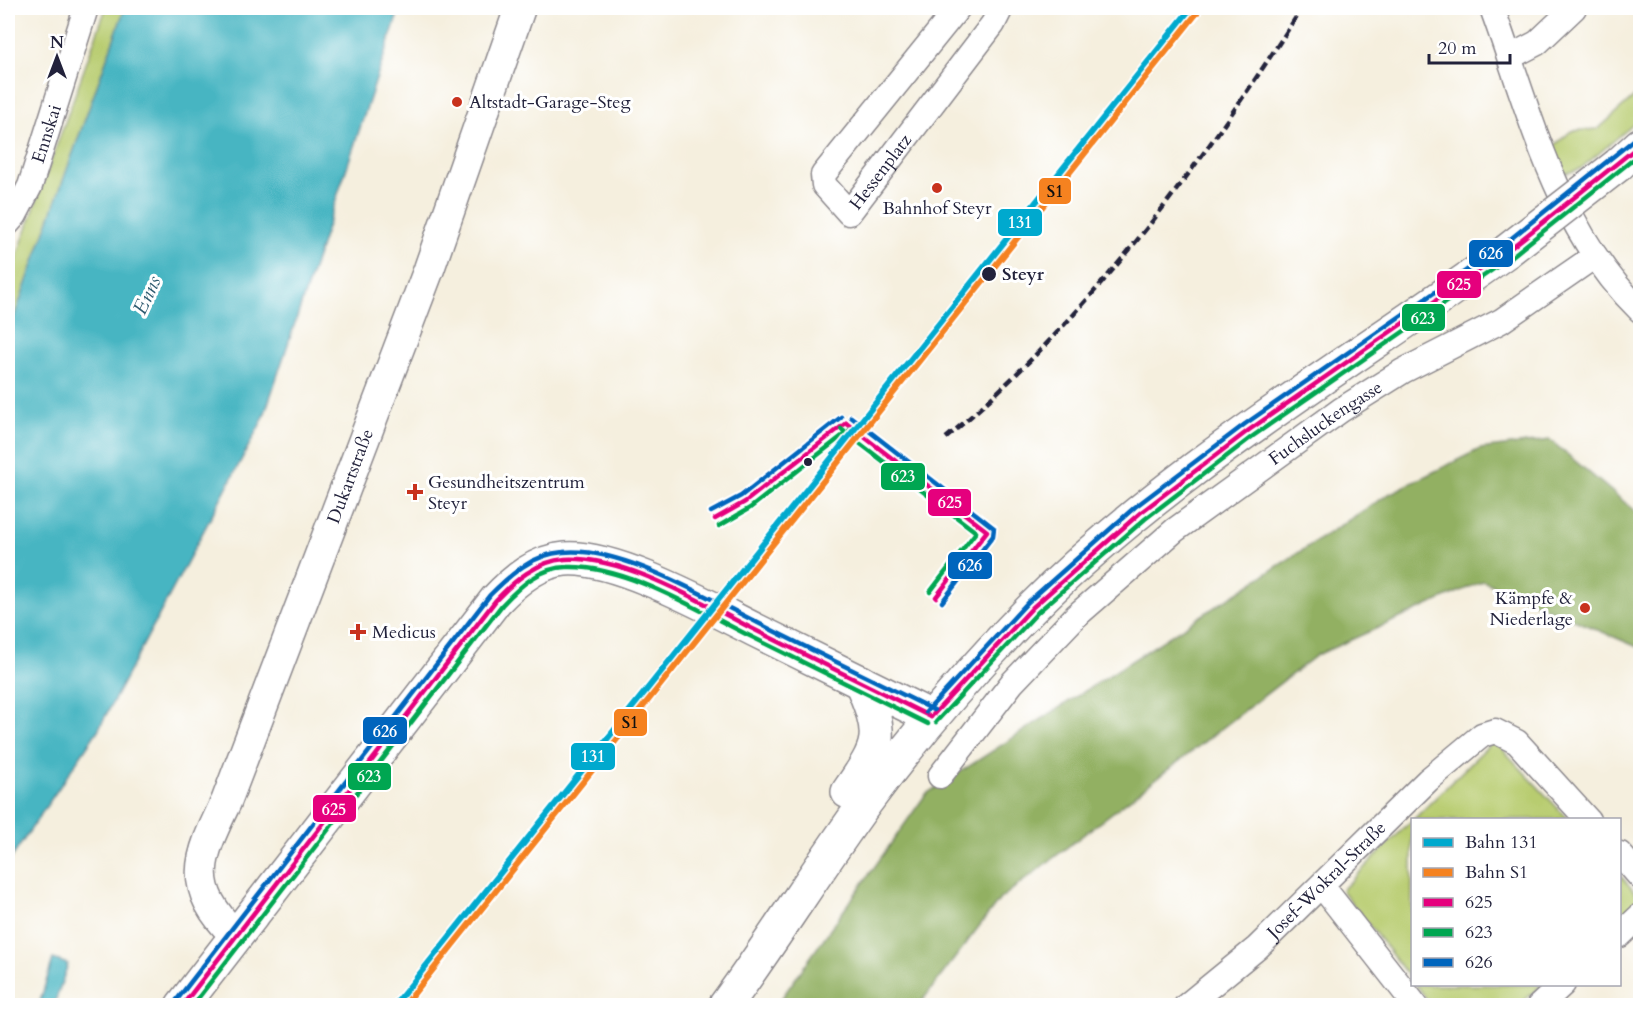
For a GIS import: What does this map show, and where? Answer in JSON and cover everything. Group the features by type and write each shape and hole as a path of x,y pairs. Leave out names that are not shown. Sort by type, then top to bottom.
{"main road":[{"path":"725,1005 866,803 931,717 1033,608 1140,513 1249,430 1508,251 1629,155"},
{"path":"182,1005 496,600 519,578 547,563 565,559 610,566 676,591 931,717"},
{"path":"810,882 818,836 871,758 877,743 877,724 861,682"}],"street":[{"name":"Ennskai","path":"8,223 15,215 30,186 86,8"},
{"name":"Dukartstraße","path":"236,936 212,908 204,888 201,868 204,850 234,781 425,278 520,8"},
{"name":"Hessenplatz","path":"958,8 823,175 824,185 849,213 993,24 1001,8"},
{"path":"1492,8 1555,183 1595,256 1641,310"},
{"path":"1510,57 1537,43 1574,8"},
{"name":"Fuchsluckengasse","path":"940,776 1012,683 1076,616 1174,530 1341,410 1403,371 1501,321 1595,256"},
{"name":"Josef-Wokral-Straße","path":"1186,1005 1257,948 1437,772 1473,740 1495,731 1517,742 1587,818"},
{"path":"1621,855 1641,877"},
{"path":"1322,886 1416,1005"},
{"path":"1621,934 1641,916"},
{"path":"1539,1005 1561,986"}],"green space":[{"path":"106,8 125,8 8,334 8,281"},
{"path":"1640,92 1640,119 1580,169 1564,174 1553,147 1571,131 1598,129"},
{"path":"1550,440 1640,515 1640,648 1483,581 1317,655 1000,899 919,1005 776,1006 926,794 1389,494 1480,449"},
{"path":"1494,740 1567,818 1415,818"},
{"path":"1411,821 1411,980 1342,890"},
{"path":"1621,876 1640,898 1621,915"},
{"path":"1416,986 1541,986 1518,1006 1432,1005"}],"water":[{"name":"Enns","path":"125,8 400,8 263,419 98,730 8,863 8,334"},
{"path":"53,959 68,964 54,1005 39,1005"}],"railway":[{"path":"946,438 1048,342 1140,236 1224,124 1302,8"}],"rail line":[{"name":"131","path":"394,1006 1191,8"},
{"name":"S1","path":"404,1006 1197,13"}],"transit line":[{"name":"626","path":"926,712 1028,602 1135,507 1245,424 1503,245 1635,139"},
{"name":"625","path":"931,717 1033,607 1140,513 1249,430 1507,251 1640,145"},
{"name":"623","path":"936,722 1038,612 1145,519 1253,436 1511,257 1640,154"},
{"name":"626","path":"711,512 741,496 841,417"},
{"name":"626","path":"851,417 994,528 993,536 942,602"},
{"name":"625","path":"846,423 987,531 936,597"},
{"name":"625","path":"715,519 745,502 846,423"},
{"name":"623","path":"841,429 976,532 930,592"},
{"name":"623","path":"719,526 750,508 851,429"},
{"name":"626","path":"176,1001 490,595 514,573 542,557 563,552 586,552 636,565 689,588 934,710"},
{"name":"625","path":"182,1006 496,600 518,579 545,564 565,559 589,560 638,573 688,595 931,717"},
{"name":"623","path":"192,1006 502,605 523,585 548,570 567,567 590,568 638,581 928,724"}],"place":[{"name":"Altstadt-Garage-Steg","path":"457,102"},
{"name":"Bahnhof Steyr","path":"937,188"},
{"name":"Steyr","path":"989,274"},
{"name":"Gesundheitszentrum Steyr","path":"415,492"},
{"name":"Kämpfe & Niederlage","path":"1585,608"},
{"name":"Medicus","path":"358,632"}]}
